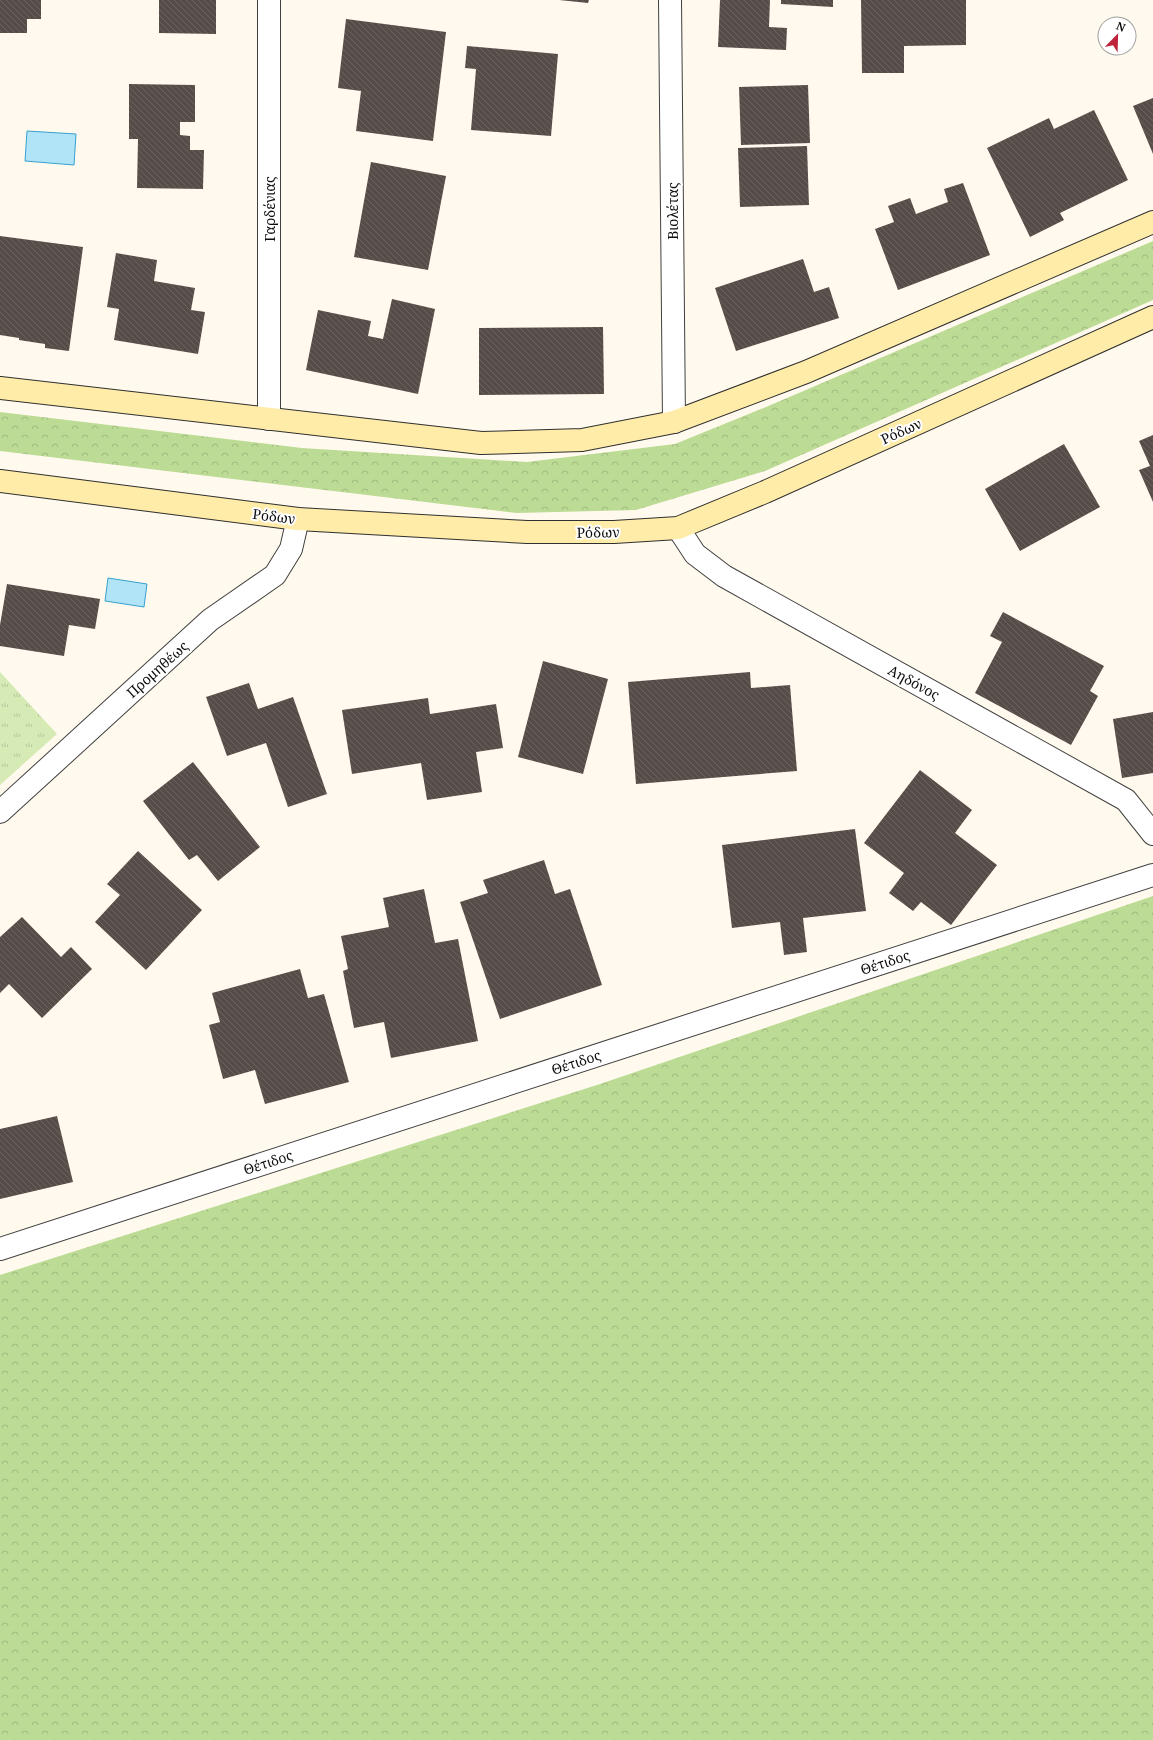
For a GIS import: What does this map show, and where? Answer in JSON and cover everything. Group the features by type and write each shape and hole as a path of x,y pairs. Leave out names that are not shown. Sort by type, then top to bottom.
{"street":[{"name":"Γαρδένιας","path":"269,0 269,419"},
{"name":"Βιολέτας","path":"670,0 674,422"},
{"path":"0,388 481,443 582,440 674,422 806,372 1153,222"},
{"name":"Ρόδων","path":"0,481 298,519 527,532 614,532 678,528 765,492 1153,317"},
{"name":"Προμηθέως","path":"0,812 210,620 275,575 291,549 298,519"},
{"name":"Αηδόνος","path":"678,528 695,554 724,576 1126,800 1153,834"},
{"name":"Θέτιδος","path":"0,1249 1153,875"}],"green space":[{"path":"1153,241 1153,300 765,471 636,510 517,513 0,451 0,412 302,448 527,462 675,444 766,407"},
{"path":"0,672 57,734 0,785"},
{"path":"1153,896 1153,1740 0,1740 0,1275 600,1084"}],"water":[{"path":"27,131 76,134 74,165 25,161"},
{"path":"108,578 147,584 144,607 105,601"}],"building":[{"path":"0,0 41,0 41,19 27,19 27,33 0,33"},
{"path":"159,0 216,0 216,34 159,33"},
{"path":"559,0 589,0 588,3"},
{"path":"720,0 770,0 769,27 787,28 786,50 718,47"},
{"path":"781,0 833,0 833,7 781,4"},
{"path":"861,0 966,0 966,45 904,46 904,73 862,73"},
{"path":"346,19 446,32 433,141 356,131 361,91 338,88"},
{"path":"467,46 558,54 551,136 471,130 476,69 465,68"},
{"path":"129,84 195,85 195,122 180,122 180,135 190,136 190,150 204,150 203,189 137,188 138,139 129,139"},
{"path":"808,85 810,143 741,145 739,87"},
{"path":"1153,98 1153,154 1133,106"},
{"path":"1094,110 1128,180 1060,213 1064,220 1030,237 987,148 1049,118 1054,129"},
{"path":"807,146 809,205 740,207 738,148"},
{"path":"371,162 446,176 428,270 354,257"},
{"path":"963,183 990,255 898,290 875,229 894,222 888,206 910,198 916,214 948,202 944,189"},
{"path":"0,236 83,247 69,351 45,348 45,344 0,335"},
{"path":"116,253 157,260 154,281 195,288 191,310 205,312 198,354 114,340 119,309 107,307"},
{"path":"803,259 814,292 829,287 839,318 736,351 715,288"},
{"path":"392,299 435,309 418,394 306,370 318,310 371,321 368,336 383,339"},
{"path":"603,327 604,394 479,395 479,328"},
{"path":"1153,435 1153,502 1139,470 1150,466 1139,441"},
{"path":"1064,444 1100,507 1020,551 985,489"},
{"path":"7,584 100,599 95,629 69,625 64,656 0,646 0,625"},
{"path":"1003,612 1104,666 1090,691 1098,696 1071,745 975,693 1002,642 990,636"},
{"path":"543,661 608,679 583,774 518,757"},
{"path":"750,672 751,688 790,685 797,771 636,784 628,682"},
{"path":"249,683 258,709 293,697 327,794 288,807 266,743 227,756 206,697"},
{"path":"428,698 430,714 496,704 503,748 476,752 482,792 427,800 421,763 352,774 342,710"},
{"path":"1153,712 1153,773 1122,778 1113,719"},
{"path":"193,762 260,847 218,881 197,855 189,860 143,801"},
{"path":"920,770 972,810 955,833 997,865 951,925 921,902 913,911 889,893 904,873 864,843"},
{"path":"855,829 866,911 803,918 807,952 784,955 780,922 732,928 722,845"},
{"path":"138,851 202,910 146,970 95,922 120,895 107,884"},
{"path":"544,860 555,894 570,889 602,985 500,1019 460,902 488,893 483,880"},
{"path":"424,889 435,943 458,939 478,1041 391,1058 384,1022 354,1028 343,971 348,969 341,936 389,927 383,898"},
{"path":"22,917 61,957 71,947 92,969 42,1018 9,984 0,993 0,937"},
{"path":"300,969 308,998 324,994 349,1082 265,1104 255,1070 223,1079 209,1025 220,1022 212,993"},
{"path":"57,1116 73,1182 0,1199 0,1129"}]}
